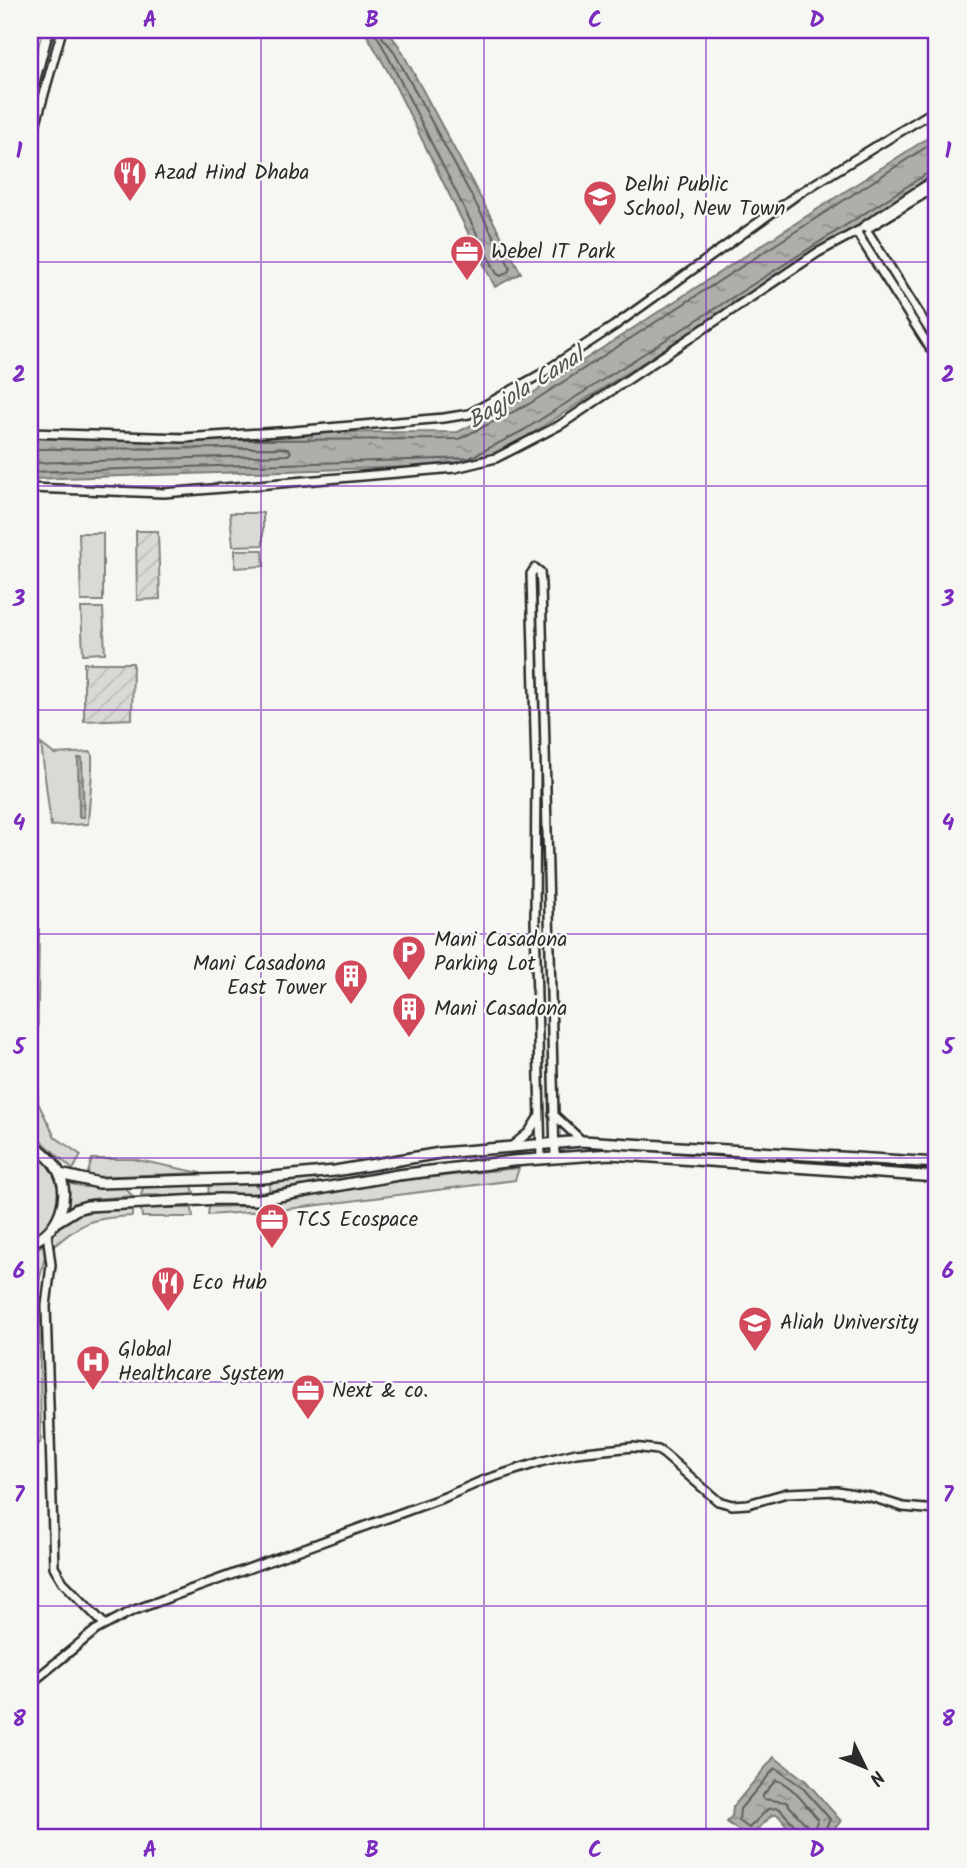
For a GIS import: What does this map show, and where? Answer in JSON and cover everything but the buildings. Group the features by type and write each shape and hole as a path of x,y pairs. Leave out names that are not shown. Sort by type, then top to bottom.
{"main road":[{"path":"30,59 38,30"},
{"path":"30,97 48,30"},
{"path":"60,1174 99,1183 263,1178 335,1171 440,1153 582,1140 937,1163"},
{"path":"32,1146 47,1156 60,1174 64,1198 56,1222"},
{"path":"32,1243 47,1233 56,1222 77,1209 88,1206 191,1200 256,1200 398,1175 541,1158 610,1154 937,1177"}],"street":[{"path":"30,144 62,30"},
{"path":"30,432 183,438 306,430 469,414 541,374 614,326 798,194 937,109"},
{"path":"863,231 937,178"},
{"path":"30,488 164,493 455,468 486,462 569,419 817,253 863,231 937,186"},
{"path":"863,231 937,342"},
{"path":"863,231 937,359"},
{"path":"541,1158 534,889 535,683 531,574 535,568 539,569 541,585 555,1157"},
{"path":"553,1114 582,1140"},
{"path":"510,1147 529,1132 539,1117"},
{"path":"47,1233 51,1265 46,1306 54,1567 63,1582 105,1625"},
{"path":"30,1684 96,1630 142,1607 495,1476 576,1453 632,1447 658,1450 718,1501 732,1505 748,1504 787,1493 837,1491 871,1497 903,1507 937,1510"}],"shaded area":[{"path":"230,513 263,513 263,545 233,546"},
{"path":"136,531 158,531 160,599 137,600"},
{"path":"79,533 103,533 103,601 81,601"},
{"path":"235,550 263,550 264,566 235,568"},
{"path":"81,608 103,608 105,653 83,654"},
{"path":"84,663 133,663 132,719 84,721"},
{"path":"41,744 54,754 91,752 88,824 51,826"},
{"path":"33,928 39,929 38,1103 55,1137 81,1155 73,1170 30,1130 30,975"},
{"path":"30,1151 53,1170 60,1195 52,1219 30,1239"},
{"path":"92,1159 133,1159 201,1173 91,1177 87,1176"},
{"path":"519,1168 515,1180 280,1210 208,1215 209,1207 249,1206 397,1181"},
{"path":"318,1177 318,1183 269,1191 270,1182"},
{"path":"67,1183 85,1187 125,1187 132,1196 91,1199 68,1207"},
{"path":"253,1183 260,1193 208,1196 209,1185"},
{"path":"144,1186 192,1186 195,1196 141,1195"},
{"path":"141,1208 192,1208 193,1217 142,1217"},
{"path":"132,1209 132,1216 89,1222 72,1231 53,1247 54,1234 59,1225 69,1218 94,1211"},
{"path":"46,1242 39,1283 41,1438 35,1448 30,1447 30,1259"}],"water":[{"path":"364,30 387,30 399,46 521,273 495,287 390,75"},
{"path":"937,132 937,175 528,436 472,465 30,479 30,433 458,432 525,398"},
{"path":"78,758 82,758 84,817 79,817"},
{"path":"774,1757 806,1781 841,1821 826,1838 797,1838 778,1815 772,1815 749,1838 727,1822 732,1816 733,1807"}],"place":[{"name":"Azad Hind Dhaba","path":"130,203"},
{"name":"Delhi Public School, New Town","path":"600,227"},
{"name":"Webel IT Park","path":"467,282"},
{"name":"Mani Casadona Parking Lot","path":"409,982"},
{"name":"Mani Casadona East Tower","path":"351,1006"},
{"name":"Mani Casadona","path":"409,1039"},
{"name":"TCS Ecospace","path":"272,1250"},
{"name":"Eco Hub","path":"168,1313"},
{"name":"Aliah University","path":"755,1353"},
{"name":"Global Healthcare System","path":"93,1392"},
{"name":"Next & co.","path":"308,1421"}],"water label":[{"name":"Bagjola Canal","path":"526,389"}]}
